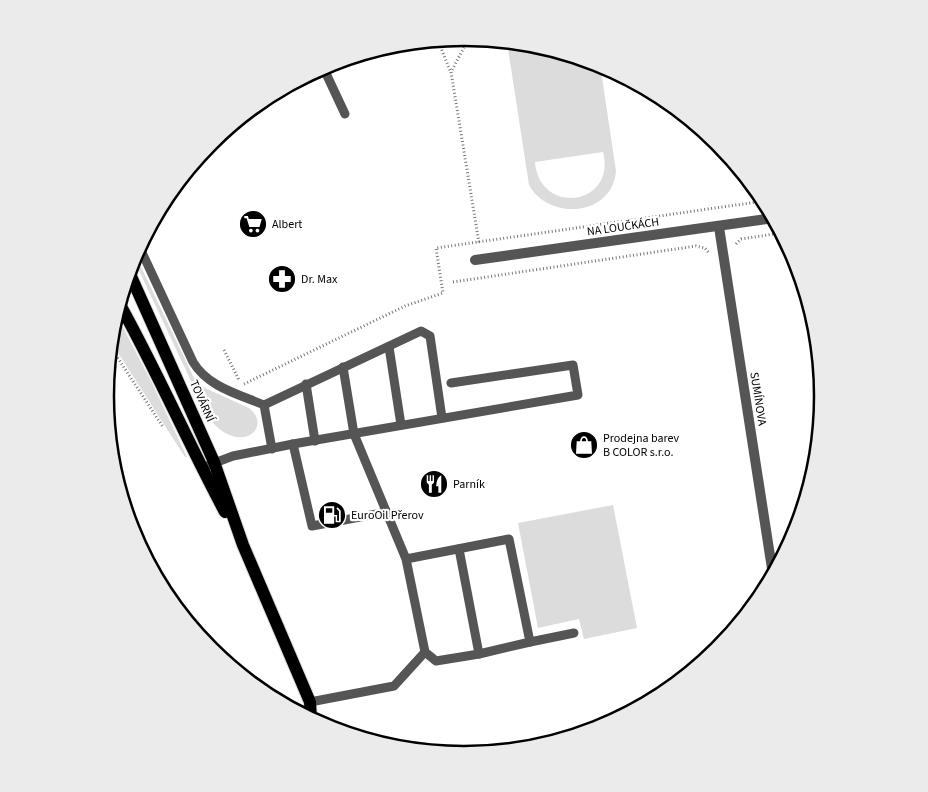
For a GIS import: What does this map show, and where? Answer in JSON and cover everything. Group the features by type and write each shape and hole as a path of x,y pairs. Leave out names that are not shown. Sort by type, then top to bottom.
{"main road":[{"name":"TOVÁRNÍ","path":"134,282 214,462 243,545 310,702 310,710"},
{"name":"TOVÁRNÍ","path":"125,312 201,468 243,545"}],"street":[{"name":"NA LOUČKÁCH","path":"475,260 766,219"},
{"name":"SUMÍNOVA","path":"719,227 771,563"}],"lane":[{"path":"327,74 345,114"},
{"path":"144,256 193,362 201,374 215,384 264,405 421,332 430,336 442,418"},
{"path":"389,347 402,425"},
{"path":"201,468 233,456 293,444 578,395 574,365 451,383"},
{"path":"344,367 354,434 406,559 425,652 436,661 574,633"},
{"path":"306,384 316,441"},
{"path":"264,405 272,449"},
{"path":"293,444 312,526 387,512"},
{"path":"406,559 509,539 530,642"},
{"path":"459,549 478,654"},
{"path":"310,702 394,686 425,652"}],"path":[{"path":"450,72 465,46"},
{"path":"441,47 450,72 479,241"},
{"path":"735,248 736,244 741,240 774,234"},
{"path":"454,282 696,246 705,248 710,257"}],"shaded area":[{"path":"508,49 555,58 602,75 616,171 612,186 604,198 592,205 578,209 564,209 538,197 529,185","holes":["603,152 604,170 599,184 589,193 576,198 562,197 549,191 540,179 535,162"]},
{"path":"140,265 194,378 205,388 249,408 256,416 257,424 255,431 249,436 240,437 229,435 218,428 207,415 138,269"},
{"path":"122,325 152,383 187,457 185,457 117,351"},
{"path":"613,505 637,628 584,639 579,619 538,628 518,523"}],"place":[{"name":"Albert","path":"253,224"},
{"name":"Dr. Max","path":"282,279"},
{"name":"Prodejna barev B COLOR s.r.o.","path":"584,445"},
{"name":"Parník","path":"434,484"},
{"name":"EuroOil Přerov","path":"332,515"}]}
